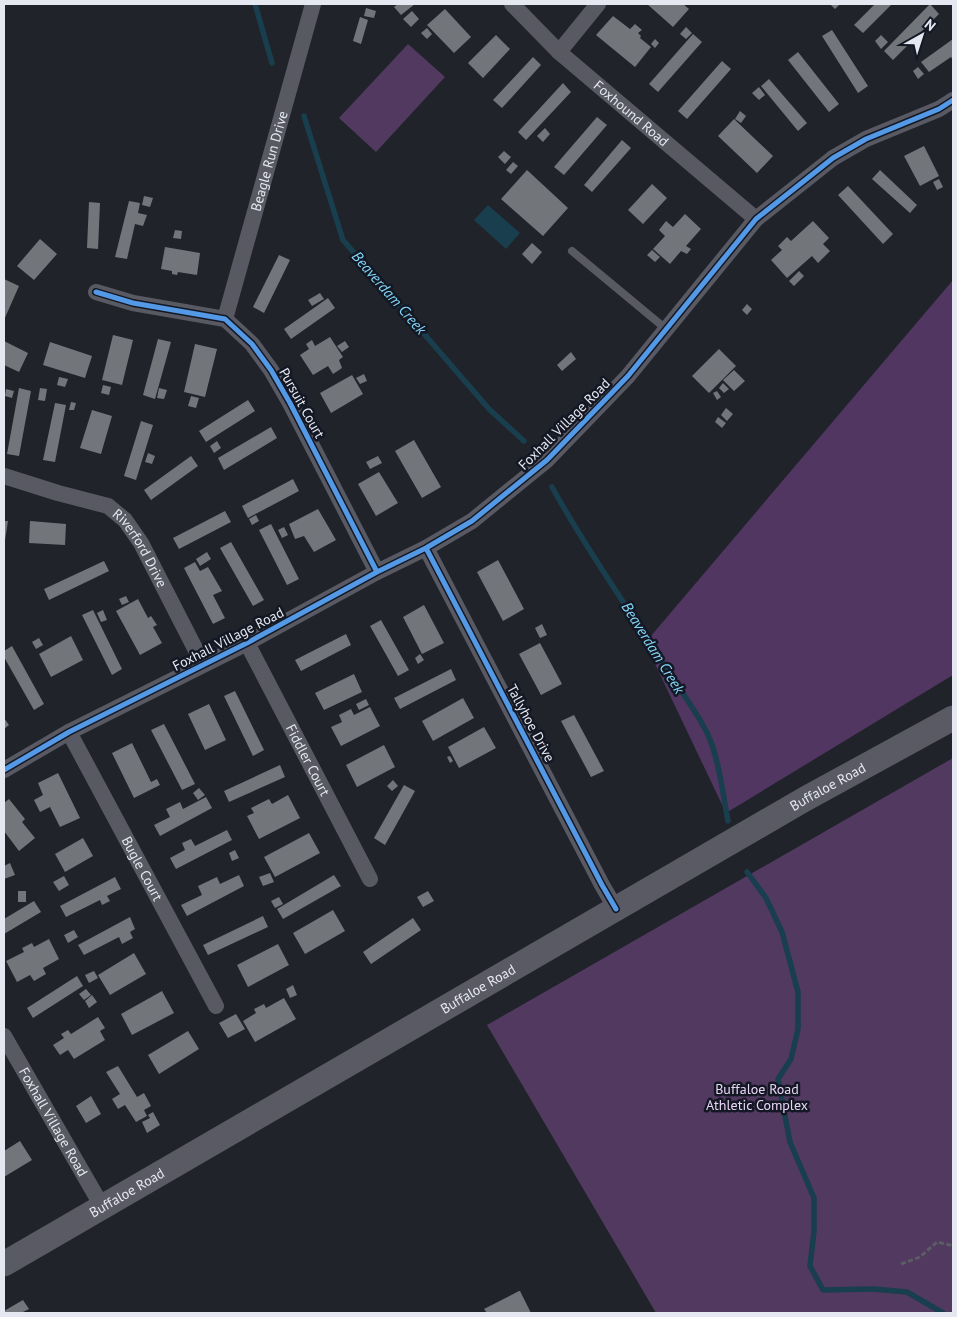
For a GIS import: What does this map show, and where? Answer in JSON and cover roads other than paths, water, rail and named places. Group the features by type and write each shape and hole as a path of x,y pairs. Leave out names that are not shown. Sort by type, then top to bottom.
{"main road":[{"name":"Buffaloe Road","path":"4,1264 805,799 953,718"}],"street":[{"name":"Beagle Run Drive","path":"225,319 313,4"},
{"name":"Foxhound Road","path":"512,4 559,52 756,219"},
{"path":"559,52 598,4"},
{"name":"Foxhall Village Road","path":"4,770 69,732 247,643 377,572 426,548 472,521 547,460 628,376 756,219 832,158 866,139 939,109 953,100"},
{"path":"96,292 133,303 225,319"},
{"name":"Pursuit Court","path":"225,319 252,344 271,370 377,572"},
{"name":"Riverford Drive","path":"4,476 58,494 108,506 125,520 141,543 203,664"},
{"name":"Tallyhoe Drive","path":"426,548 616,909"},
{"name":"Fiddler Court","path":"247,643 370,879"},
{"name":"Bugle Court","path":"69,732 216,1006"},
{"name":"Foxhall Village Road","path":"4,1036 103,1208"}],"lane":[{"path":"572,251 666,329"}],"water":[{"path":"488,205 520,233 506,249 474,220"}],"waterway":[{"name":"Beaverdam Creek","path":"255,4 272,63"},
{"name":"Beaverdam Creek","path":"304,116 343,240 489,409 524,441"},
{"name":"Beaverdam Creek","path":"552,487 595,559 704,728 715,755 728,821"},
{"name":"Beaverdam Creek","path":"747,872 766,898 782,932 798,992 798,1029 791,1059 778,1079 790,1142 814,1198 814,1231 810,1266 823,1290 873,1289 907,1292 943,1313"}],"park label":[{"name":"Buffaloe Road Athletic Complex","path":"757,1098"}]}
